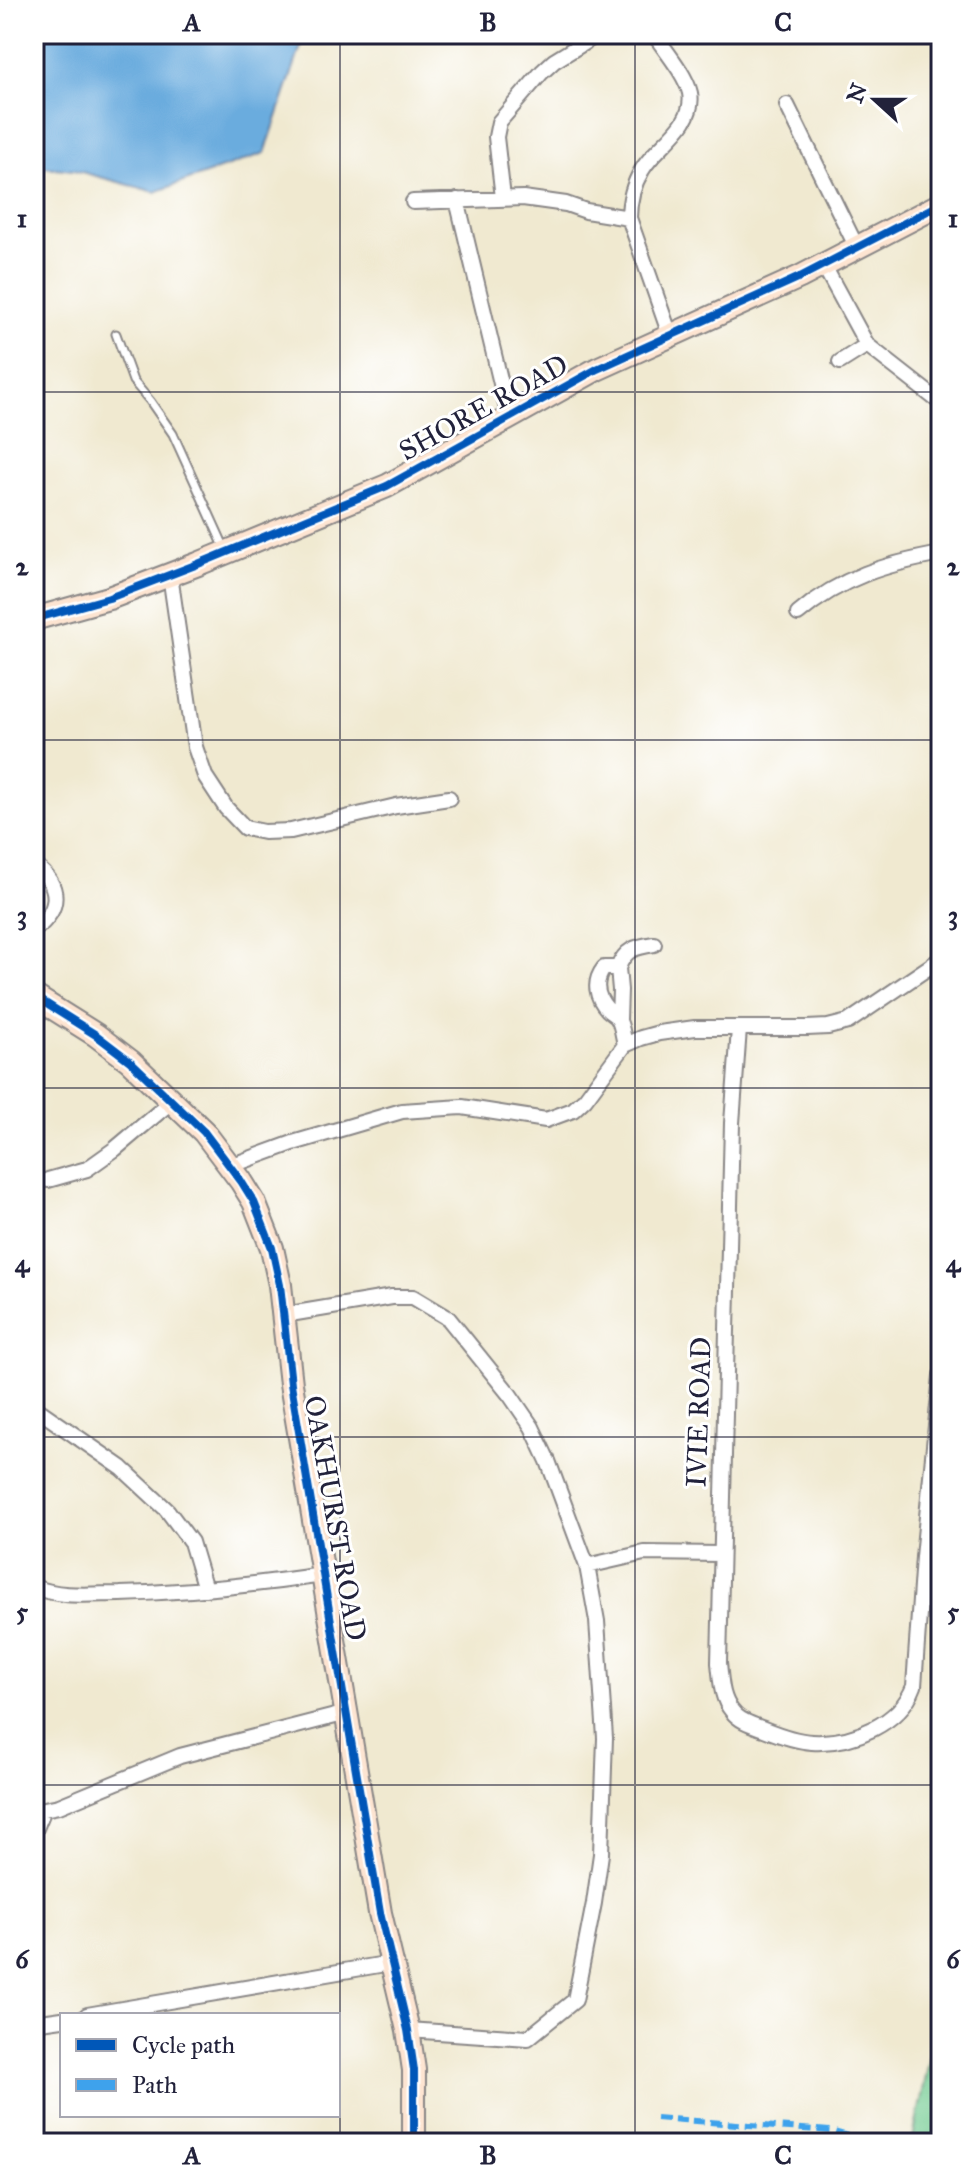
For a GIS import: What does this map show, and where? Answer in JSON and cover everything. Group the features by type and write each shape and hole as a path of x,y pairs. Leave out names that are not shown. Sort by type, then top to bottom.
{"street":[{"path":"503,198 496,137 499,122 554,61 598,34"},
{"path":"654,34 690,91 690,108 684,122 641,171 629,204 629,218 670,335"},
{"path":"787,105 857,248"},
{"path":"413,202 523,198 629,218"},
{"path":"457,200 509,417"},
{"name":"SHORE ROAD","path":"34,619 73,610 170,575 387,486 597,369 824,266 941,204"},
{"path":"824,266 867,345 941,403"},
{"path":"840,362 867,345"},
{"path":"798,614 853,577 906,560 941,554"},
{"path":"170,575 195,747 205,776 226,808 245,828 264,832 291,831 396,806 449,798"},
{"path":"34,865 52,887 55,905 47,920 34,930"},
{"path":"625,1045 619,1020 618,968 625,953 631,949 654,944"},
{"path":"230,1166 293,1143 402,1111 462,1107 546,1120 573,1110 585,1099 625,1045 659,1033 695,1028 818,1028 848,1022 941,959"},
{"path":"618,968 604,968 596,984 606,1008 619,1020"},
{"name":"OAKHURST ROAD","path":"34,996 96,1035 130,1061 204,1132 254,1202 265,1228 280,1285 291,1384 380,1913 408,2030 414,2070 414,2143"},
{"name":"IVIE ROAD","path":"739,1029 732,1123 719,1663 726,1701 732,1713 742,1720 792,1739 807,1742 837,1740 879,1726 898,1713 909,1700 914,1686 941,1375"},
{"path":"48,1180 87,1169 172,1101"},
{"path":"284,1315 392,1297 413,1297 448,1318 532,1427 587,1566 597,1621 605,1738 604,1816 594,1903 575,2000 528,2038 408,2030"},
{"path":"34,1407 122,1468 167,1510 191,1542 205,1589"},
{"path":"587,1566 644,1553 720,1554"},
{"path":"34,1587 61,1594 83,1595 250,1586 323,1575"},
{"path":"34,1833 39,1810 59,1806 180,1756 347,1713"},
{"path":"99,2013 391,1963"},
{"path":"34,2023 60,2019"}],"lane":[{"path":"116,334 133,381 173,434 227,553"}],"green space":[{"path":"941,2005 941,2143 912,2143"}],"water":[{"path":"34,34 305,34 265,153 155,192 74,170 34,166"}],"marked path":[{"path":"656,2118 830,2131 874,2143"}],"cycle path":[{"path":"34,619 109,598 387,486 597,369 800,277 941,204"},
{"path":"34,996 96,1035 130,1061 204,1132 254,1202 272,1248 280,1285 291,1384 380,1913 408,2030 414,2070 414,2143"}]}
